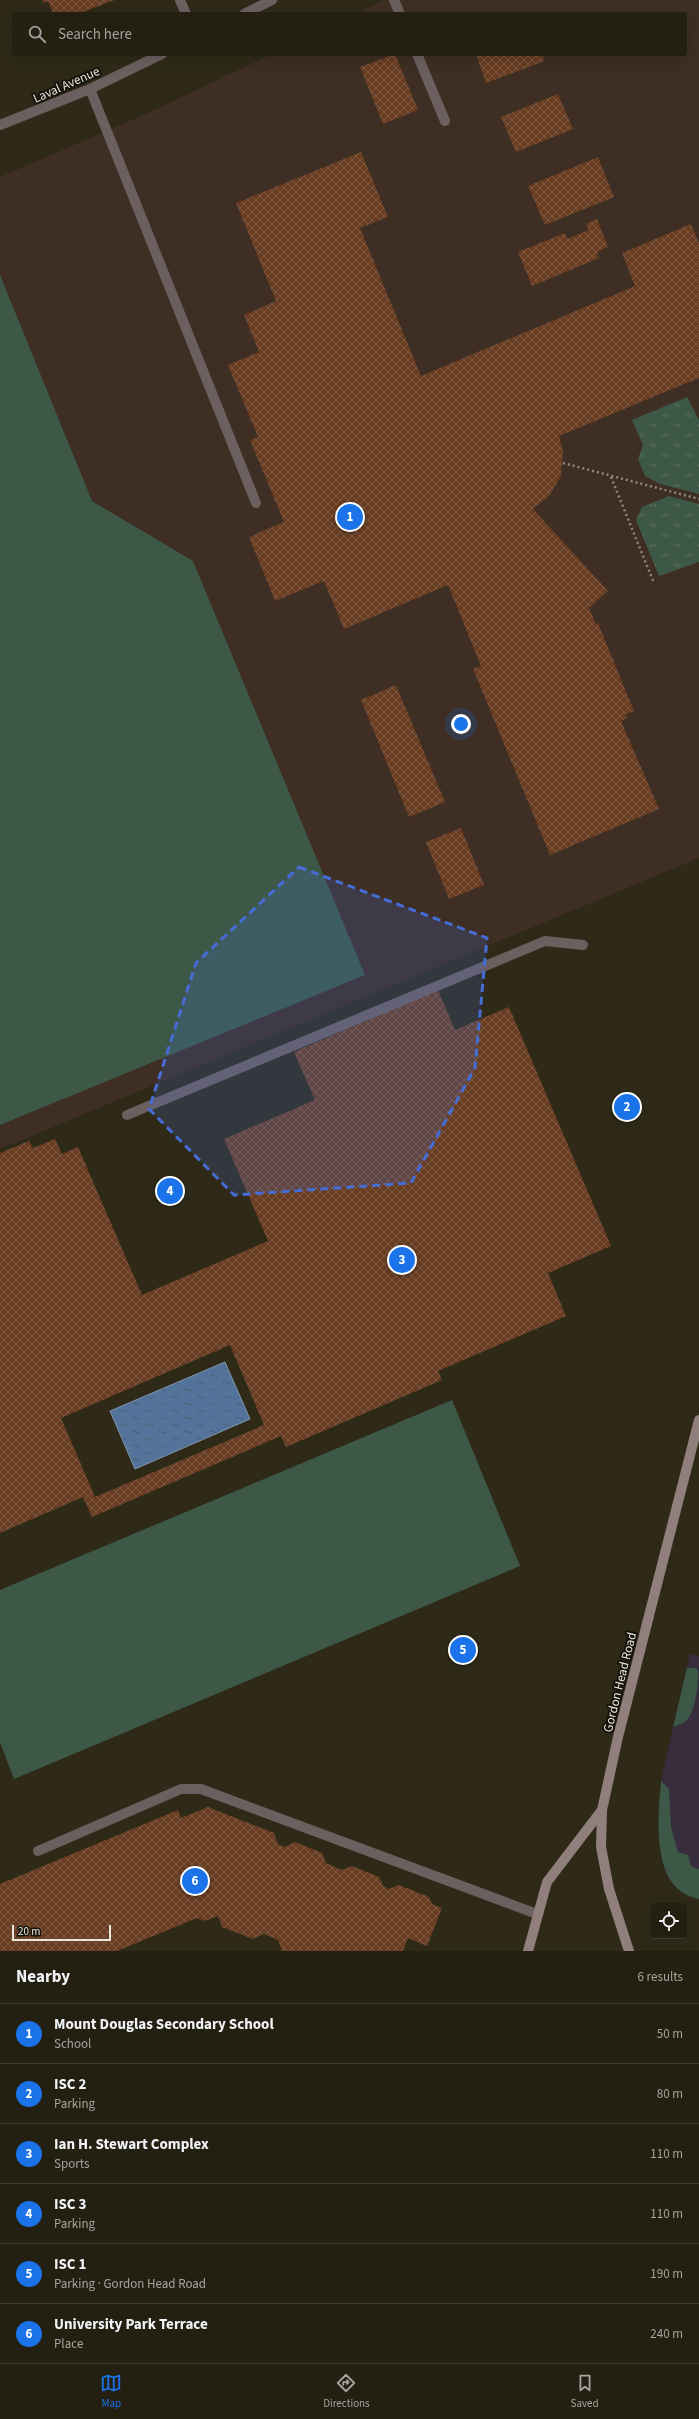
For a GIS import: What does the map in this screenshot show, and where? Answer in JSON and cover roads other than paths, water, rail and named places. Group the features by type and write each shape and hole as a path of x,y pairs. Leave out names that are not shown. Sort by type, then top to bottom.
{"main road":[{"name":"Gordon Head Road","path":"629,1951 609,1889 601,1847 602,1810 618,1737 699,1420"},
{"path":"528,1951 537,1914 548,1882 602,1810"}],"street":[{"path":"180,0 185,12"},
{"path":"248,12 272,0"},
{"path":"394,0 399,12"},
{"name":"Laval Avenue","path":"0,125 90,89 158,56"},
{"path":"418,56 445,121"},
{"path":"90,89 256,503"},
{"path":"126,1115 545,941 583,945"},
{"path":"38,1851 181,1789 201,1789 537,1914"}],"water":[{"path":"225,1362 250,1419 135,1469 110,1411"}],"place":[{"name":"Mount Douglas Secondary School","path":"350,517"},
{"name":"ISC 2","path":"627,1107"},
{"name":"ISC 3","path":"170,1191"},
{"name":"Ian H. Stewart Complex","path":"402,1260"},
{"name":"ISC 1","path":"463,1650"},
{"name":"University Park Terrace","path":"195,1881"}]}
